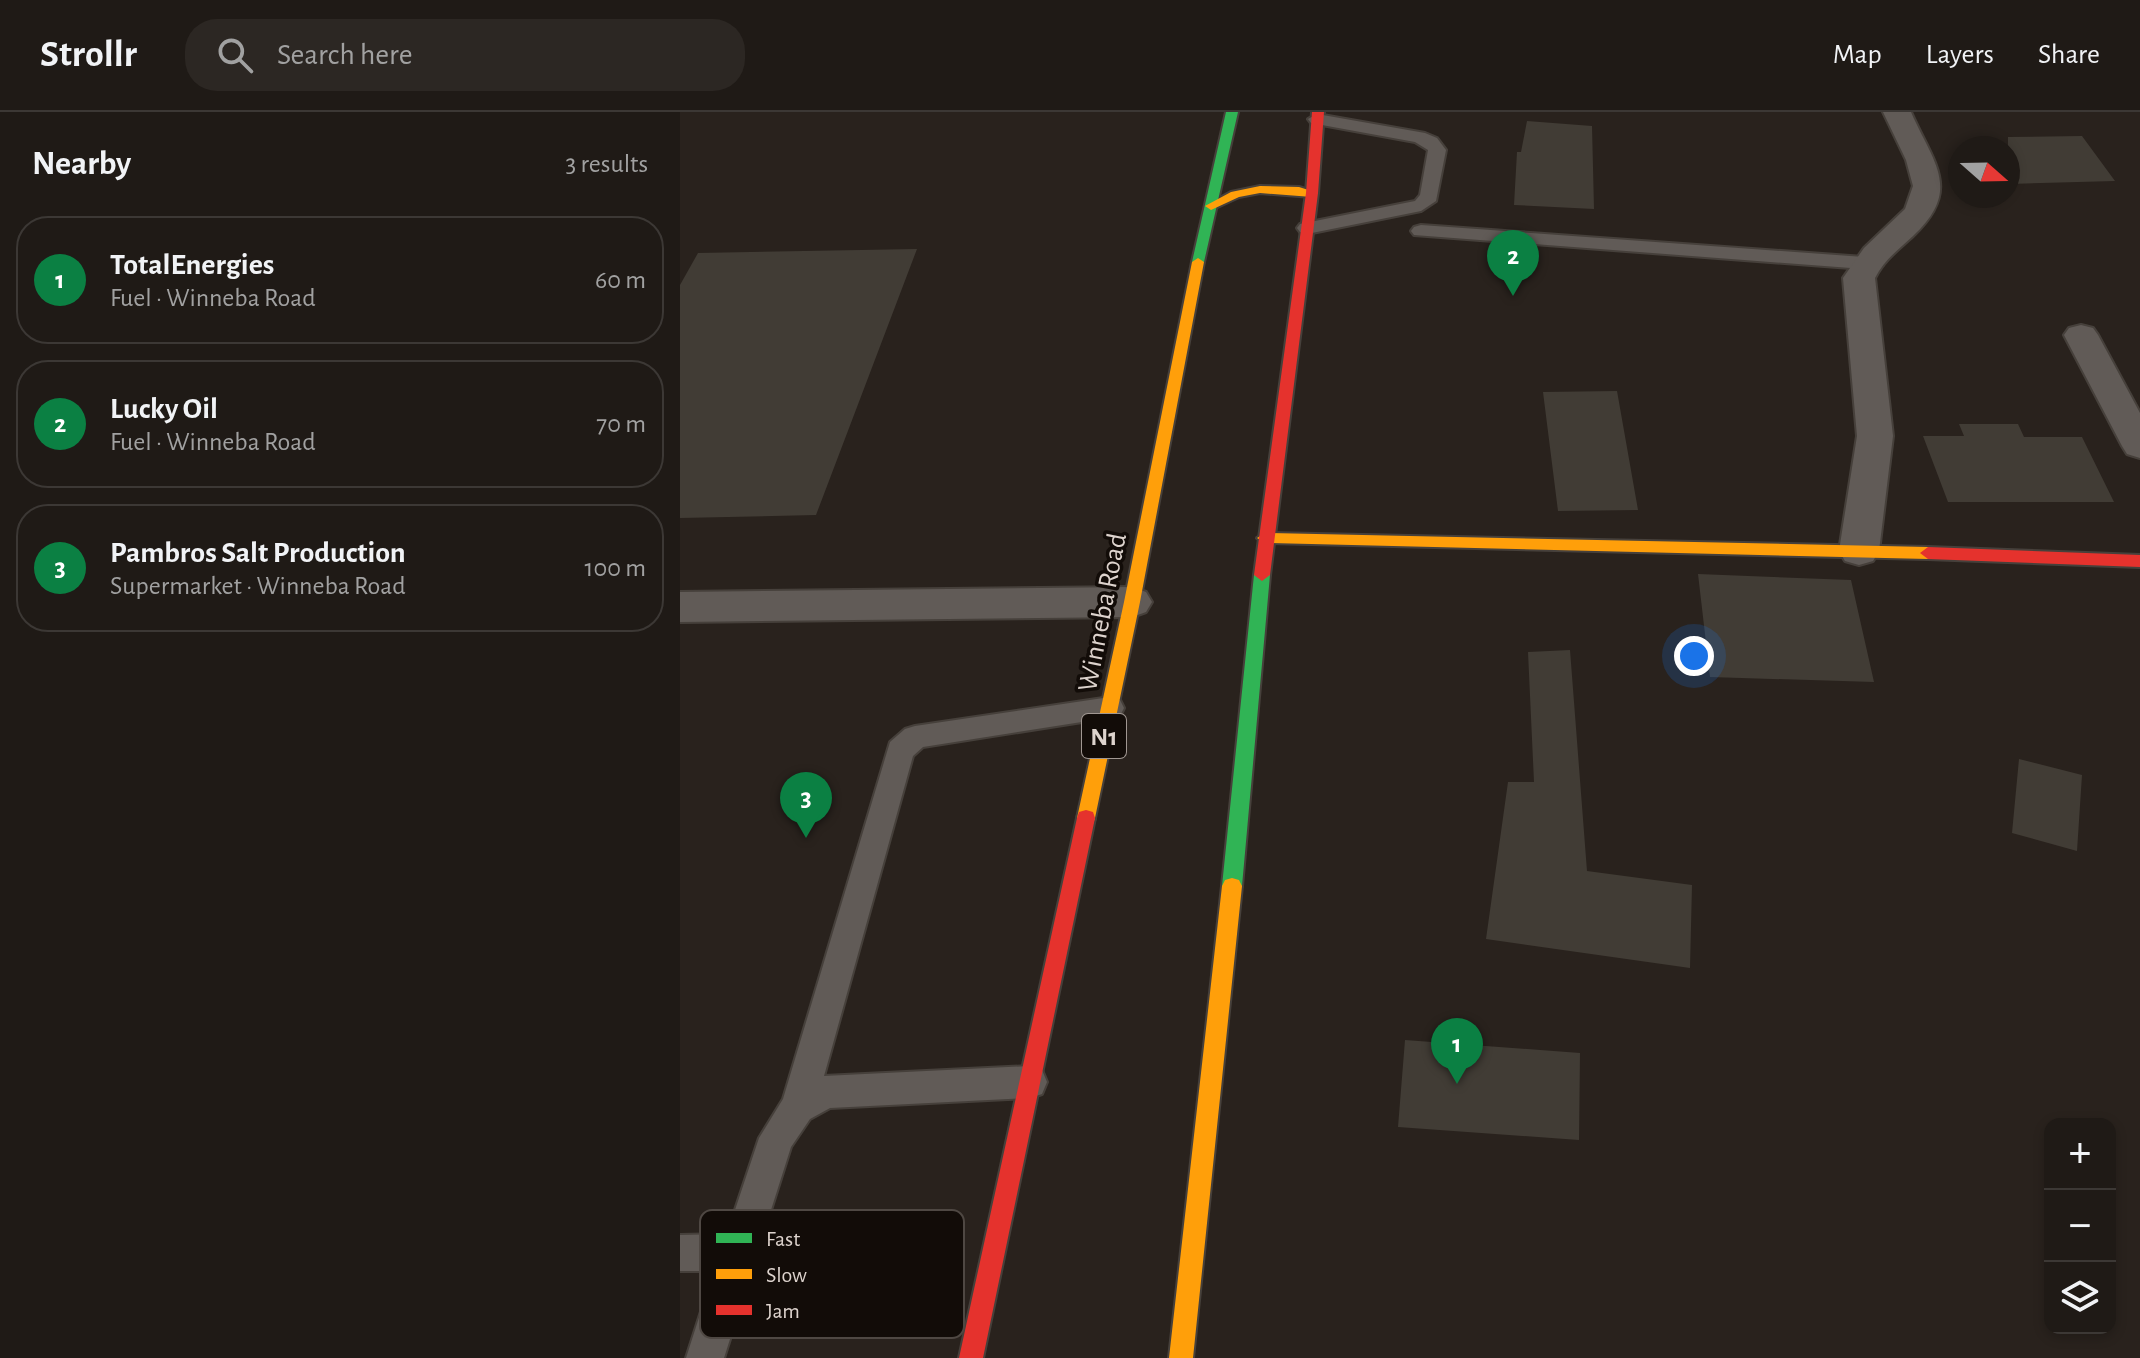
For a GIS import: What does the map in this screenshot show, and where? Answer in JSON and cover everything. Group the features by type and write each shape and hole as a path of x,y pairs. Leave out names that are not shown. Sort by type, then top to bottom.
{"main road":[{"name":"Winneba Road","path":"971,1358 1132,602 1186,315 1232,112"},
{"path":"1181,1358 1214,1074 1265,538 1312,193 1317,116"},
{"path":"1211,206 1223,197 1256,189 1312,193"},
{"path":"1265,538 1859,551 2140,561"}],"street":[{"path":"1859,551 1875,436 1859,278 1864,263 1919,213 1928,186 1923,167 1897,112"},
{"path":"2081,335 2140,446"},
{"path":"680,607 1132,602"}],"lane":[{"path":"1307,228 1421,205 1429,197 1437,150 1431,142 1419,137 1317,116"},
{"path":"1421,231 1864,263"},
{"path":"753,1210 776,1138 798,1107 900,750 915,737 928,734 1110,708"},
{"path":"798,1107 826,1092 1030,1082"},
{"path":"680,1253 700,1253"},
{"path":"705,1358 712,1338"}],"building":[{"path":"1527,121 1592,126 1594,209 1514,205 1517,152 1521,152"},
{"path":"2082,136 2115,181 2020,184 2020,137"},
{"path":"917,249 816,515 680,518 680,285 698,253"},
{"path":"1617,391 1638,510 1558,511 1543,392"},
{"path":"1959,424 2018,424 2024,437 2082,437 2114,502 1948,502 1923,436 1964,436"},
{"path":"1698,574 1851,580 1874,682 1710,677"},
{"path":"1570,650 1587,871 1692,885 1690,968 1486,939 1508,782 1534,782 1528,652"},
{"path":"2019,759 2082,775 2077,851 2012,833"},
{"path":"1405,1040 1580,1053 1579,1140 1398,1127"}],"traffic: fast":[{"path":"1198,262 1232,112"},
{"path":"1232,886 1262,575"}],"traffic: slow":[{"path":"1211,206 1235,194 1260,189 1312,193"},
{"path":"1086,818 1132,602 1198,262"},
{"path":"1265,538 1928,553"},
{"path":"1181,1358 1232,886"}],"traffic: jam":[{"path":"1262,575 1312,193 1318,112"},
{"path":"1928,553 2140,561"},
{"path":"971,1358 1086,818"}],"place":[{"name":"Lucky Oil","path":"1513,296"},
{"name":"Pambros Salt Production","path":"806,838"},
{"name":"TotalEnergies","path":"1457,1084"}]}
